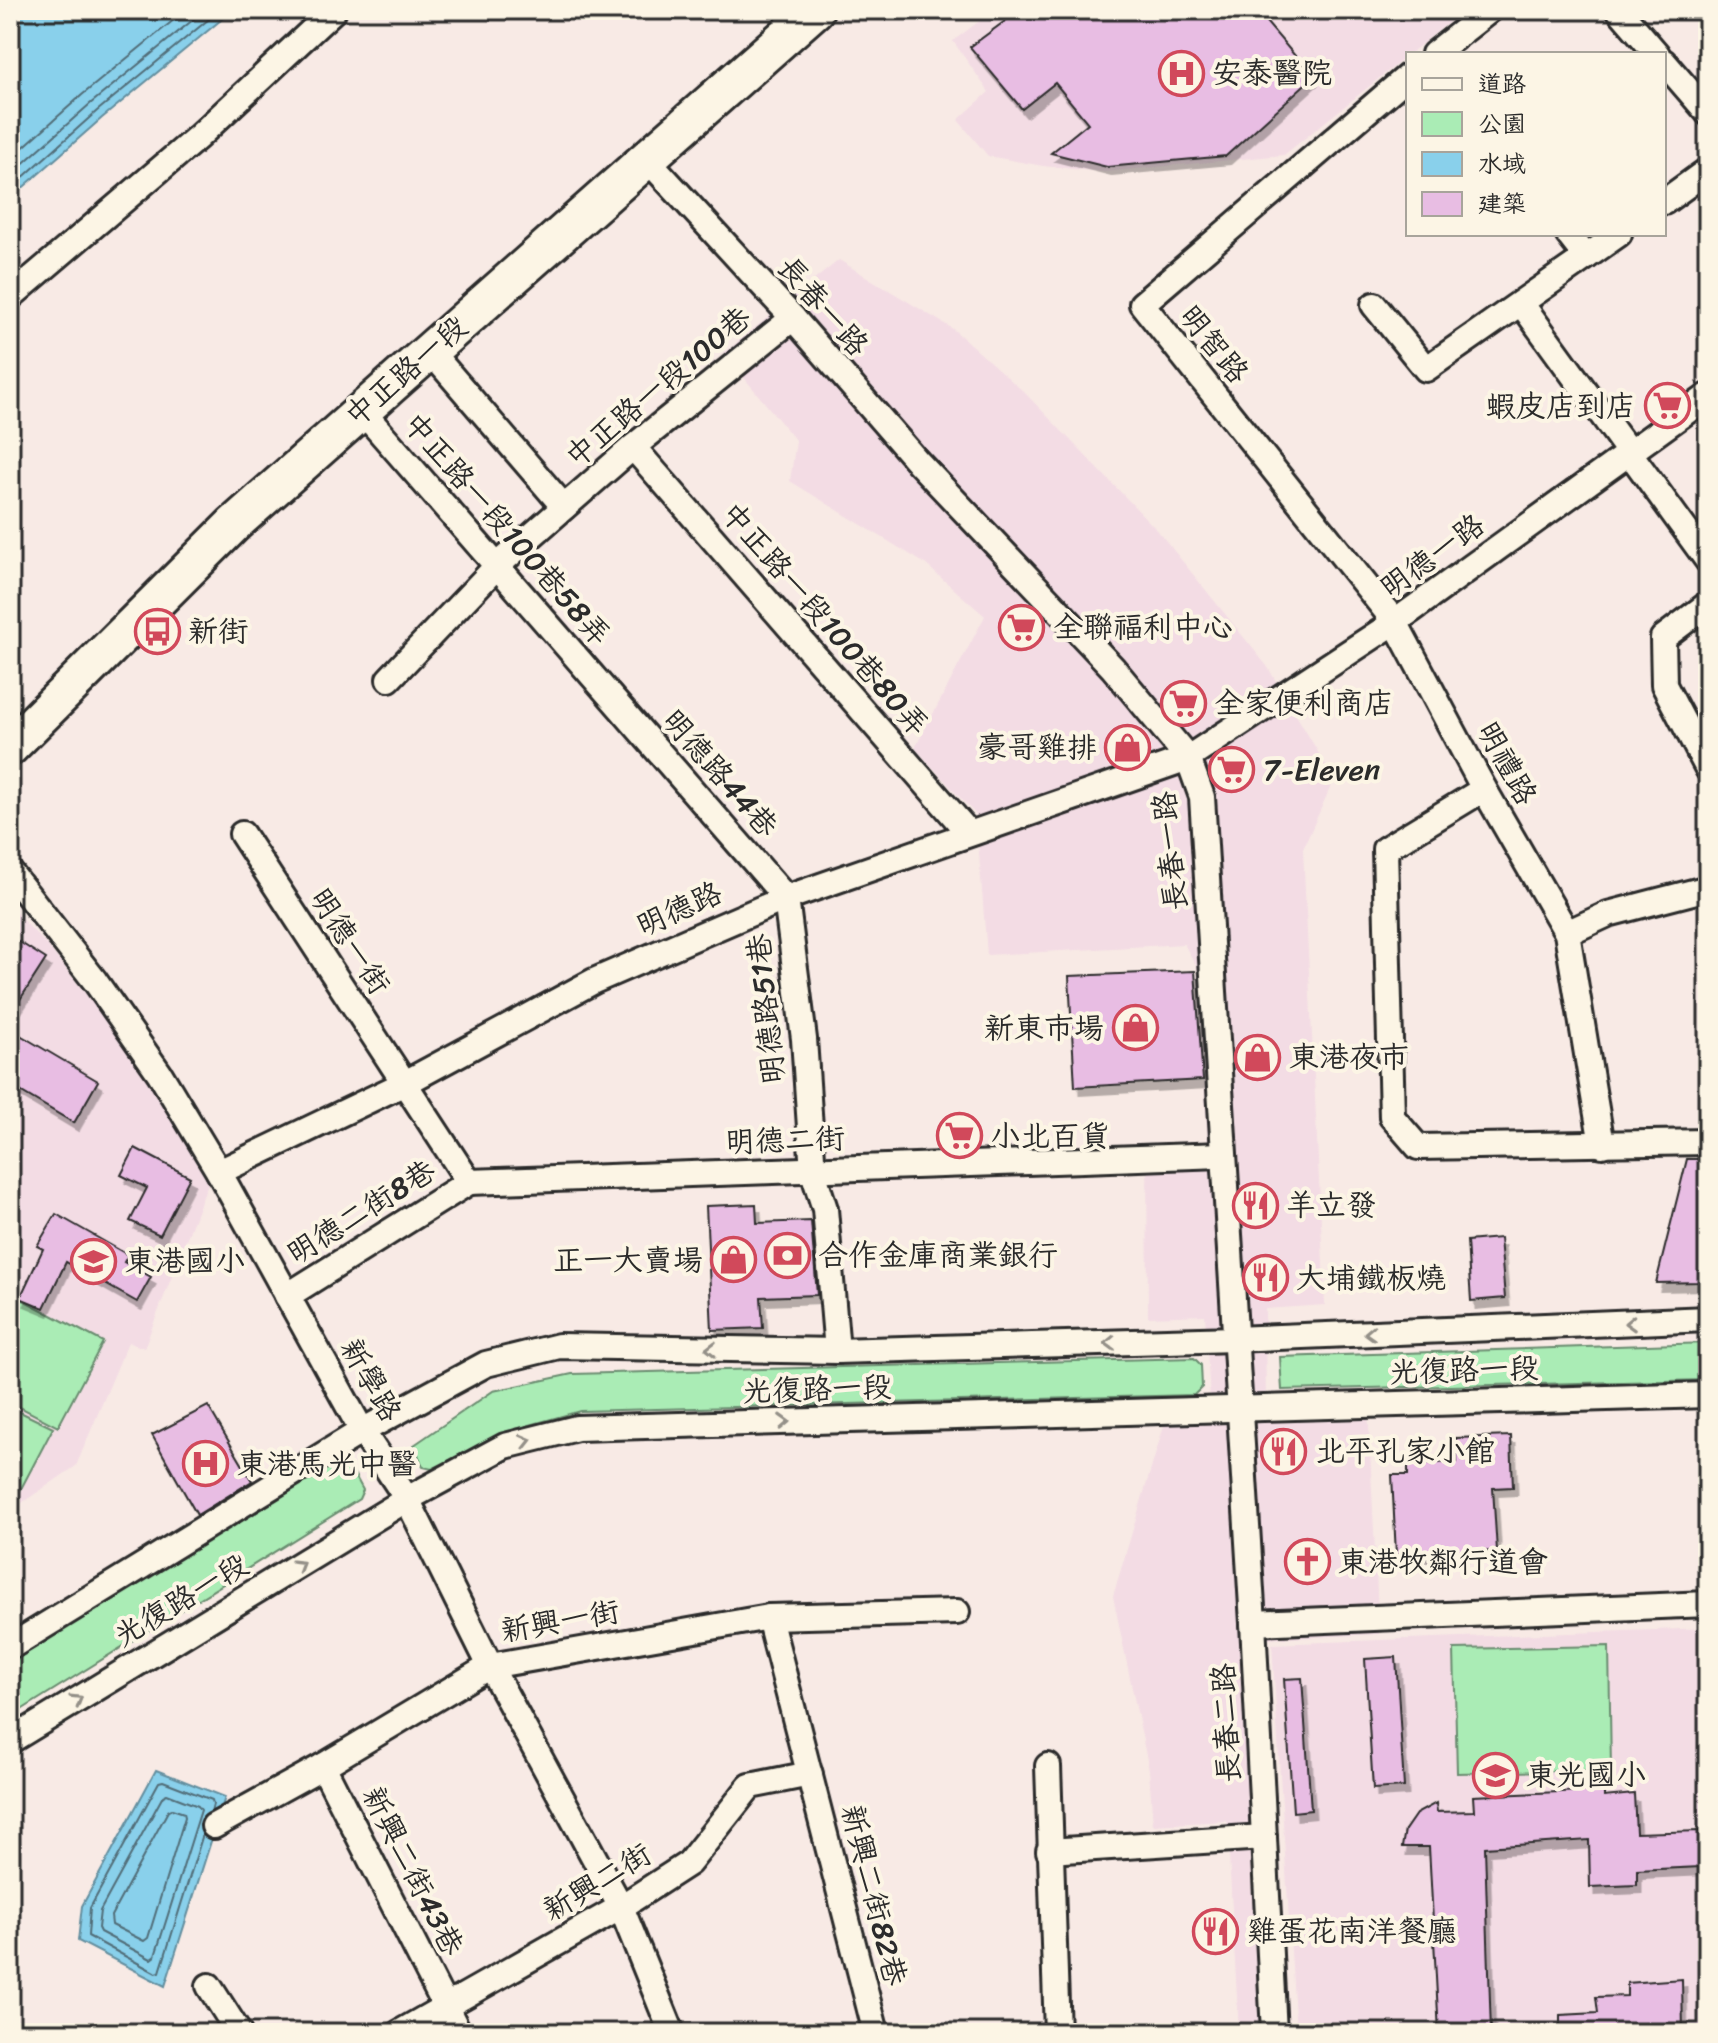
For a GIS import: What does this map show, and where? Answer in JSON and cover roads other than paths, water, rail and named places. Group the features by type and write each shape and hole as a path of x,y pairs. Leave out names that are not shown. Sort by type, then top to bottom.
{"main road":[{"name":"中正路一段","path":"10,747 234,524 815,10"}],"street":[{"path":"10,297 198,137 334,10"},
{"path":"1437,52 1490,10"},
{"path":"1619,10 1655,52"},
{"path":"1666,64 1708,113"},
{"name":"明智路","path":"1395,622 1142,304 1406,78"},
{"name":"長春一路","path":"647,159 793,318 918,462 1113,668 1188,758 1202,797 1239,1409"},
{"path":"1666,201 1708,170"},
{"path":"1570,236 1586,257"},
{"path":"1374,305 1426,369 1616,236"},
{"path":"1521,303 1708,561"},
{"name":"中正路一段100巷","path":"389,679 497,566 633,447 793,318"},
{"name":"中正路一段100巷","path":"429,350 564,507"},
{"name":"明德一路","path":"1188,758 1395,622 1708,396"},
{"name":"中正路一段100巷58弄","path":"361,410 605,690"},
{"name":"中正路一段100巷80弄","path":"633,447 968,832"},
{"path":"1708,604 1663,638 1664,685 1708,769"},
{"name":"明禮路","path":"1395,622 1484,789 1567,933 1602,1145"},
{"name":"明德路44巷","path":"605,690 786,898"},
{"name":"明德路","path":"219,1172 405,1083 594,981 786,898 968,832 1188,758"},
{"path":"1484,789 1385,849 1392,1117 1418,1147 1708,1142"},
{"name":"明德一街","path":"242,834 405,1083"},
{"name":"新學路","path":"10,872 95,981 160,1074 219,1172 362,1431 407,1499 490,1666 621,1907 672,2033"},
{"path":"1567,933 1608,914 1708,888"},
{"name":"明德路51巷","path":"786,898 804,1039 813,1172 825,1209 837,1351"},
{"path":"405,1083 469,1182"},
{"name":"明德二街","path":"469,1182 1222,1155"},
{"name":"明德二街8巷","path":"287,1296 469,1182"},
{"name":"光復路一段","path":"10,1647 362,1431 486,1364 559,1346 837,1351 1234,1339 1708,1319"},
{"name":"光復路一段","path":"10,1741 407,1499 505,1446 577,1428 1708,1395"},
{"name":"長春二路","path":"1239,1409 1274,2033"},
{"path":"1253,1623 1708,1604"},
{"name":"新興一街","path":"214,1826 323,1766 490,1666 769,1617 957,1612"},
{"name":"新興二街82巷","path":"769,1617 876,2033"},
{"name":"新興二街43巷","path":"323,1766 459,2033"},
{"path":"1048,1766 1057,2033"},
{"name":"新興二街","path":"399,2033 621,1907 689,1863 750,1786 810,1774"},
{"path":"1049,1851 1264,1837"},
{"path":"209,1986 239,2033"}],"water":[{"path":"10,10 233,10 10,199"},
{"path":"156,1770 225,1797 165,1986 78,1941 82,1906"}],"place":[{"name":"安泰醫院","path":"1181,73"},
{"name":"蝦皮店到店","path":"1667,406"},
{"name":"全聯福利中心","path":"1022,627"},
{"name":"新街","path":"157,631"},
{"name":"全家便利商店","path":"1183,703"},
{"name":"豪哥雞排","path":"1128,747"},
{"name":"7-Eleven","path":"1232,770"},
{"name":"新東市場","path":"1135,1028"},
{"name":"東港夜市","path":"1258,1057"},
{"name":"小北百貨","path":"959,1136"},
{"name":"羊立發","path":"1255,1205"},
{"name":"合作金庫商業銀行","path":"787,1255"},
{"name":"正一大賣場","path":"734,1260"},
{"name":"東港國小","path":"94,1261"},
{"name":"大埔鐵板燒","path":"1265,1278"},
{"name":"北平孔家小館","path":"1284,1451"},
{"name":"東港馬光中醫","path":"206,1464"},
{"name":"東港牧鄰行道會","path":"1307,1562"},
{"name":"東光國小","path":"1495,1775"},
{"name":"雞蛋花南洋餐廳","path":"1216,1931"}]}
